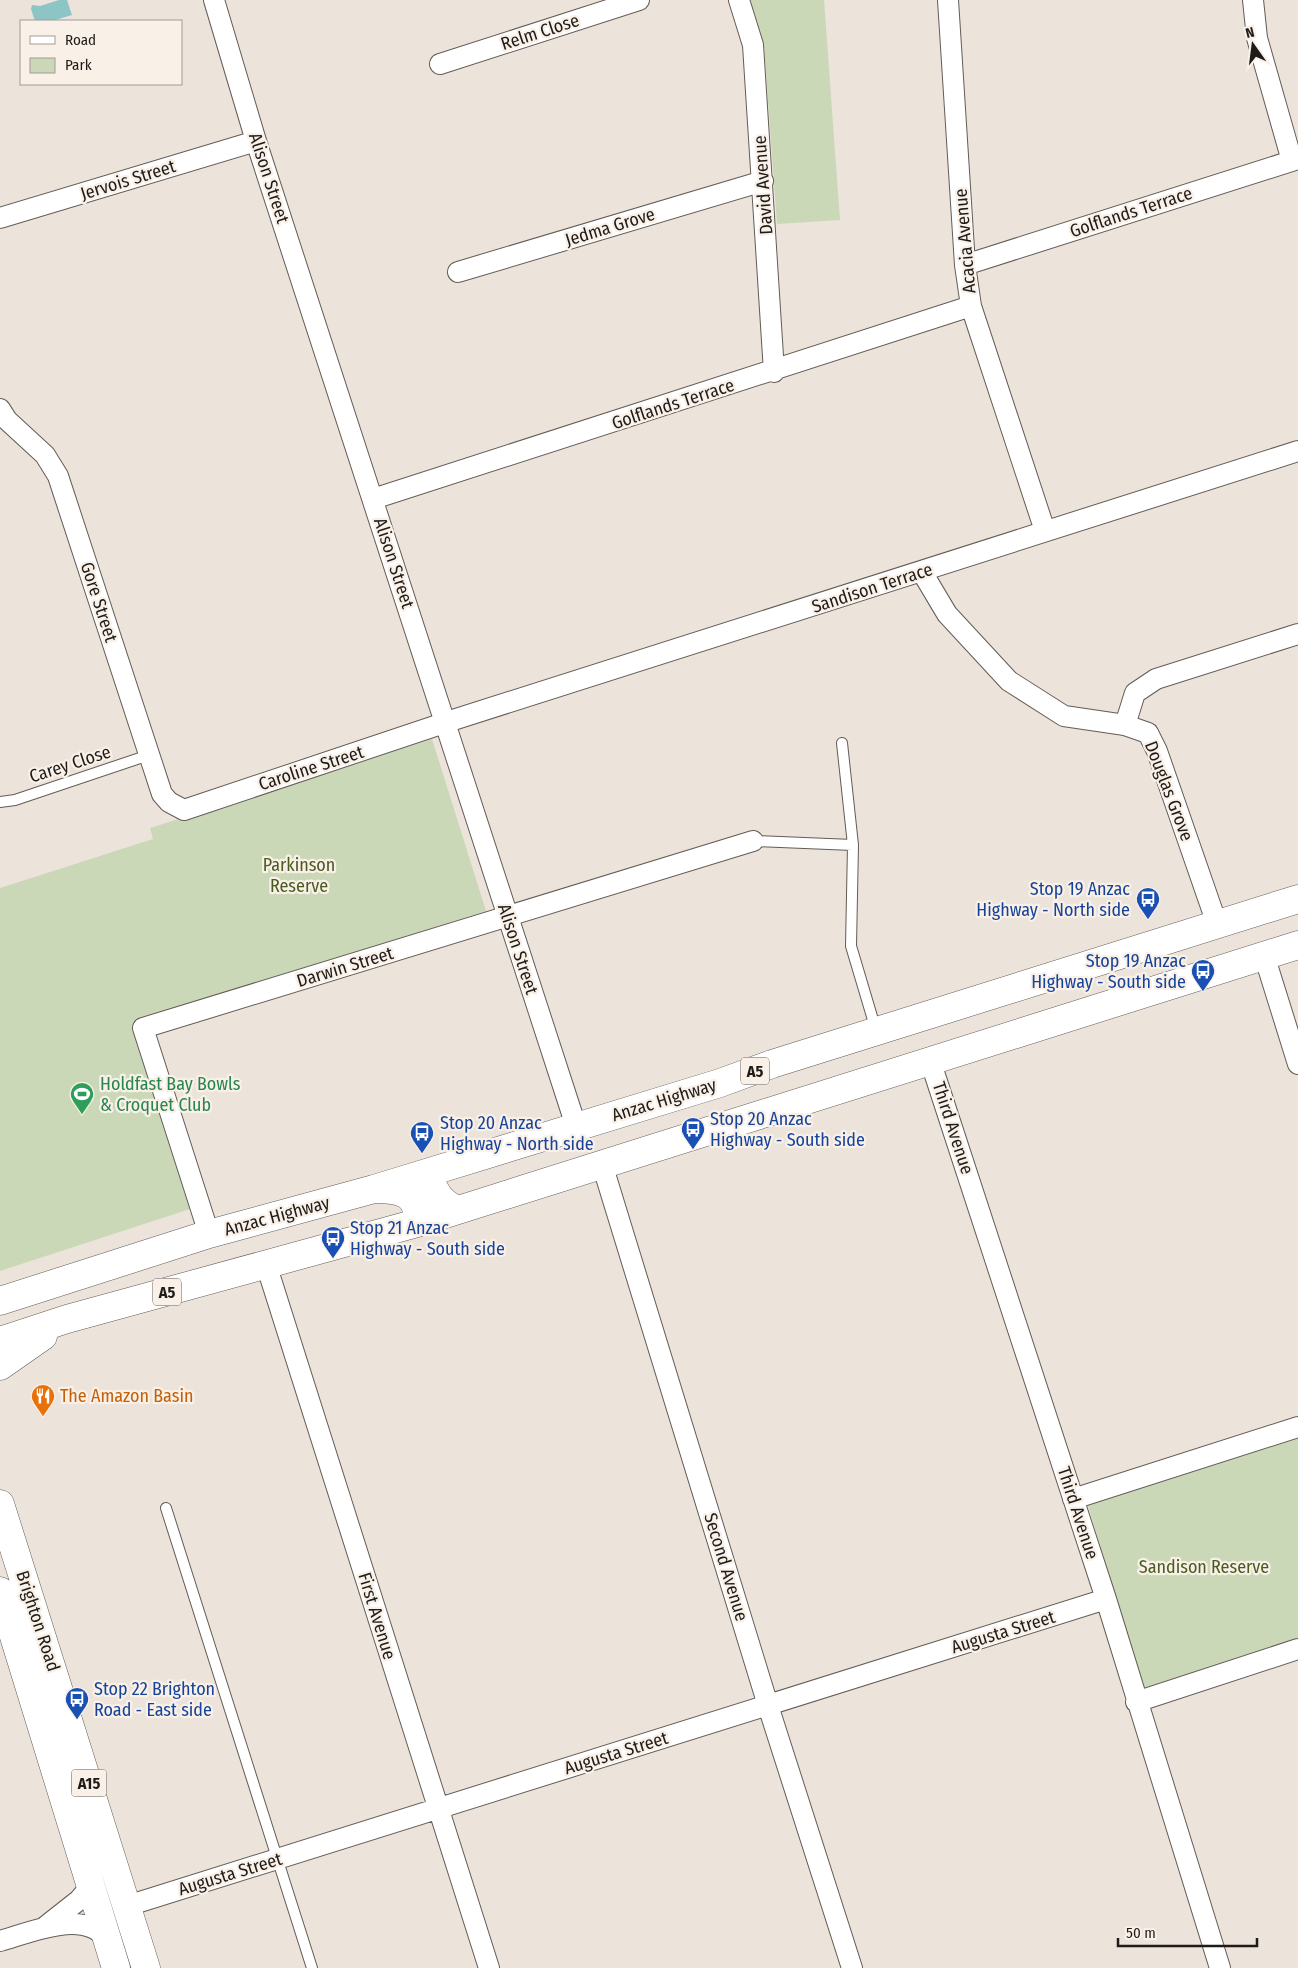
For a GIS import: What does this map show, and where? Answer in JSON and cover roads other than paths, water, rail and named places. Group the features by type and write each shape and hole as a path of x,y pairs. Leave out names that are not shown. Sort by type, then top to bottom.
{"main road":[{"name":"Anzac Highway","path":"0,1301 209,1234 435,1171 720,1083 772,1064 1298,900"},
{"name":"A5","path":"0,1341 67,1319 417,1223 1298,945"},
{"path":"772,1064 768,1073 770,1084 777,1099 787,1105"},
{"path":"720,1083 744,1089 750,1095 752,1117"},
{"path":"435,1171 430,1179 435,1192 444,1204 457,1210"},
{"path":"374,1189 394,1189 406,1194 415,1203 418,1211 417,1223"},
{"path":"0,1294 33,1289"},
{"path":"0,1366 67,1319"},
{"name":"Brighton Road","path":"0,1504 146,1968"},
{"name":"Brighton Road","path":"0,1591 111,1951"},
{"path":"111,1951 127,1906"}],"street":[{"name":"Alison Street","path":"214,0 256,142 576,1126"},
{"name":"Relm Close","path":"440,64 639,0"},
{"name":"David Avenue","path":"739,0 754,45 774,372"},
{"name":"Acacia Avenue","path":"948,0 965,265 971,306 1045,531"},
{"path":"1253,0 1257,38 1295,160"},
{"name":"Jervois Street","path":"0,218 256,142"},
{"name":"Golflands Terrace","path":"965,265 1295,160"},
{"name":"Jedma Grove","path":"458,272 763,181"},
{"name":"Golflands Terrace","path":"373,499 774,372 971,306"},
{"name":"Gore Street","path":"0,409 7,420 45,455 58,476 162,794 176,807"},
{"name":"Sandison Terrace","path":"446,723 1298,451"},
{"name":"Douglas Grove","path":"922,572 948,614 1008,680 1064,716 1125,725 1148,733 1157,751 1217,924"},
{"path":"1125,725 1135,693 1156,679 1298,634"},
{"name":"Caroline Street","path":"176,807 184,810 446,723"},
{"name":"Darwin Street","path":"209,1234 144,1028 753,841"},
{"path":"1264,955 1298,1064"},
{"name":"Third Avenue","path":"930,1060 1106,1599 1136,1702 1220,1968"},
{"name":"Second Avenue","path":"602,1164 768,1705 852,1968"},
{"name":"First Avenue","path":"266,1264 437,1809 489,1968"},
{"path":"1073,1499 1298,1427"},
{"name":"Augusta Street","path":"127,1906 1106,1599"},
{"path":"1136,1702 1298,1649"},
{"path":"35,1931 63,1915 91,1886"},
{"path":"0,1941 55,1925 76,1924 95,1930 111,1951"}],"lane":[{"path":"842,743 852,845 851,946 876,1032"},
{"name":"Carey Close","path":"0,802 15,800 150,756"},
{"path":"753,841 852,845"},
{"path":"166,1508 312,1968"}],"water":[{"path":"59,0 67,0 72,15 55,20 35,20 31,9 32,5 40,6"}],"place":[{"name":"Stop 19 Anzac Highway - North side","path":"1148,920"},
{"name":"Stop 19 Anzac Highway - South side","path":"1203,992"},
{"name":"Holdfast Bay Bowls & Croquet Club","path":"82,1115"},
{"name":"Stop 20 Anzac Highway - South side","path":"693,1150"},
{"name":"Stop 20 Anzac Highway - North side","path":"422,1154"},
{"name":"Stop 21 Anzac Highway - South side","path":"333,1259"},
{"name":"The Amazon Basin","path":"43,1417"},
{"name":"Stop 22 Brighton Road - East side","path":"77,1720"}],"park label":[{"name":"Parkinson Reserve","path":"299,875"},
{"name":"Sandison Reserve","path":"1204,1567"}]}
